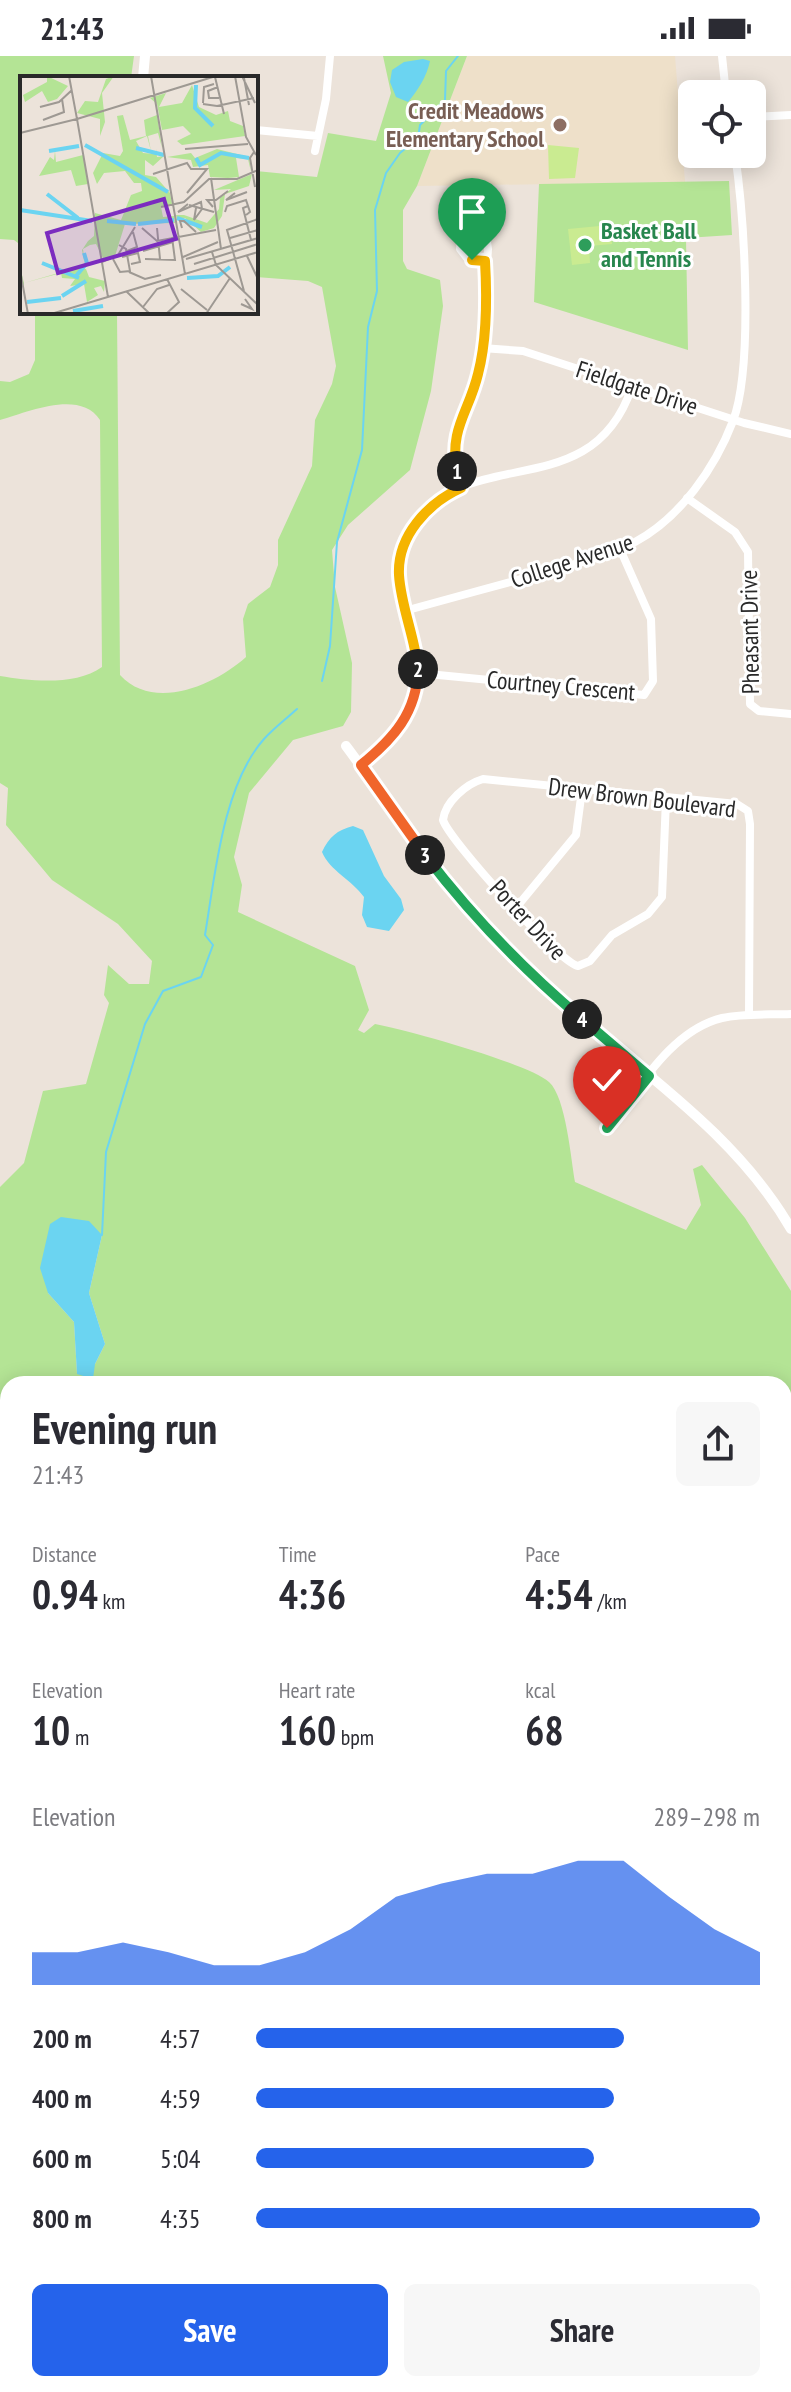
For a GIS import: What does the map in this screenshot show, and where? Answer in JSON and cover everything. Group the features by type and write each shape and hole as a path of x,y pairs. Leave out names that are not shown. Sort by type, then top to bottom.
{"street":[{"path":"143,76 145,56"},
{"path":"315,151 331,69 330,56"},
{"path":"722,56 725,80"},
{"path":"766,116 791,115"},
{"path":"258,130 318,136"},
{"name":"College Avenue","path":"408,610 620,549 649,534 687,498 711,464 734,420 743,350 743,236 736,168"},
{"path":"461,488 455,437 478,377 485,261"},
{"name":"Fieldgate Drive","path":"482,348 523,351 734,420 791,434"},
{"path":"361,765 392,740 408,716 418,673 416,642 399,578 401,555 409,536 432,505 461,488 569,460 608,434 620,418 632,387"},
{"name":"Pheasant Drive","path":"687,498 735,532 748,552 750,704 759,711 791,714"},
{"name":"Courtney Crescent","path":"418,673 644,695 653,681 651,619 620,549"},
{"path":"346,746 402,826 461,899 542,985 649,1076 761,1183 791,1229"},
{"name":"Drew Brown Boulevard","path":"443,815 467,786 483,779 737,804 748,811 749,1015"},
{"path":"515,909 576,835 582,790"},
{"name":"Porter Drive","path":"443,815 443,825 515,909 571,965 584,965 612,935 648,914 662,897 666,799"},
{"path":"607,1128 691,1031 721,1018 791,1014"}],"shaded area":[{"name":"Credit Meadows Elementary School","path":"467,56 675,56 678,168 684,168 685,182 417,186"}],"green space":[{"path":"0,56 134,56 131,76 20,76 20,244 14,240 0,239"},
{"path":"383,56 467,56 417,186 403,210 403,261 407,269 440,280 443,306 431,391 410,470 348,525 332,550 335,587 352,663 351,712 343,726 293,740 249,793 234,857 242,885 238,912 355,966 369,1010 358,1030 364,1033 375,1024 413,1033 493,1057 537,1074 549,1082 564,1114 575,1182 686,1230 701,1205 693,1169 702,1165 745,1218 791,1291 791,1376 0,1376 0,1187 24,1163 43,1091 86,1084 109,1003 104,995 108,965 129,984 149,984 152,961 118,924 52,880 6,825 8,788 0,783 0,676 66,680 102,667 100,420 91,411 67,404 39,408 0,420 0,381 10,382 29,374 35,360 35,314 117,314 120,675 134,686 150,692 167,693 201,685 218,677 246,657 243,619 248,604 270,587 278,565 278,540 312,466 315,420 332,384 336,366 322,287 308,281 258,277 258,171 317,177 328,133 376,141 391,93","holes":["102,1235 89,1293 105,1344 95,1364 77,1374 74,1322 48,1293"]},
{"path":"548,145 579,148 575,178 549,179"},
{"path":"729,181 732,235 686,238 688,350 534,302 539,184"},
{"name":"Basket Ball and Tennis","path":"610,225 612,244 589,246 590,263 572,265 568,229"}],"water":[{"path":"430,61 415,93 408,102 396,97 390,82 392,70 404,62"},
{"path":"353,826 363,830 384,876 401,899 404,910 389,931 367,927 362,915 364,897 330,865 322,852 334,835"},
{"path":"61,1217 89,1221 102,1235 89,1293 105,1344 95,1364 93,1376 77,1374 74,1322 48,1293 40,1268 50,1224"}],"waterway":[{"path":"322,681 330,646 337,542 362,450 368,327 377,291 375,210 386,173 400,153 418,138 420,125 445,100 446,71 458,56"},
{"path":"102,1235 106,1152 145,1024 163,991 201,977 213,945 205,935 217,859 230,805 250,758 268,735 297,709"}],"place":[{"name":"Credit Meadows Elementary School","path":"560,125"},
{"name":"Basket Ball and Tennis","path":"585,245"}],"route":[{"path":"472,260 485,261 486,279 480,367 472,395 456,429 453,446 461,488 432,505 418,520 401,555 399,578 416,642 418,673 415,694 408,716 392,740 361,765 402,826 461,899 542,985 649,1076 607,1128"}]}
